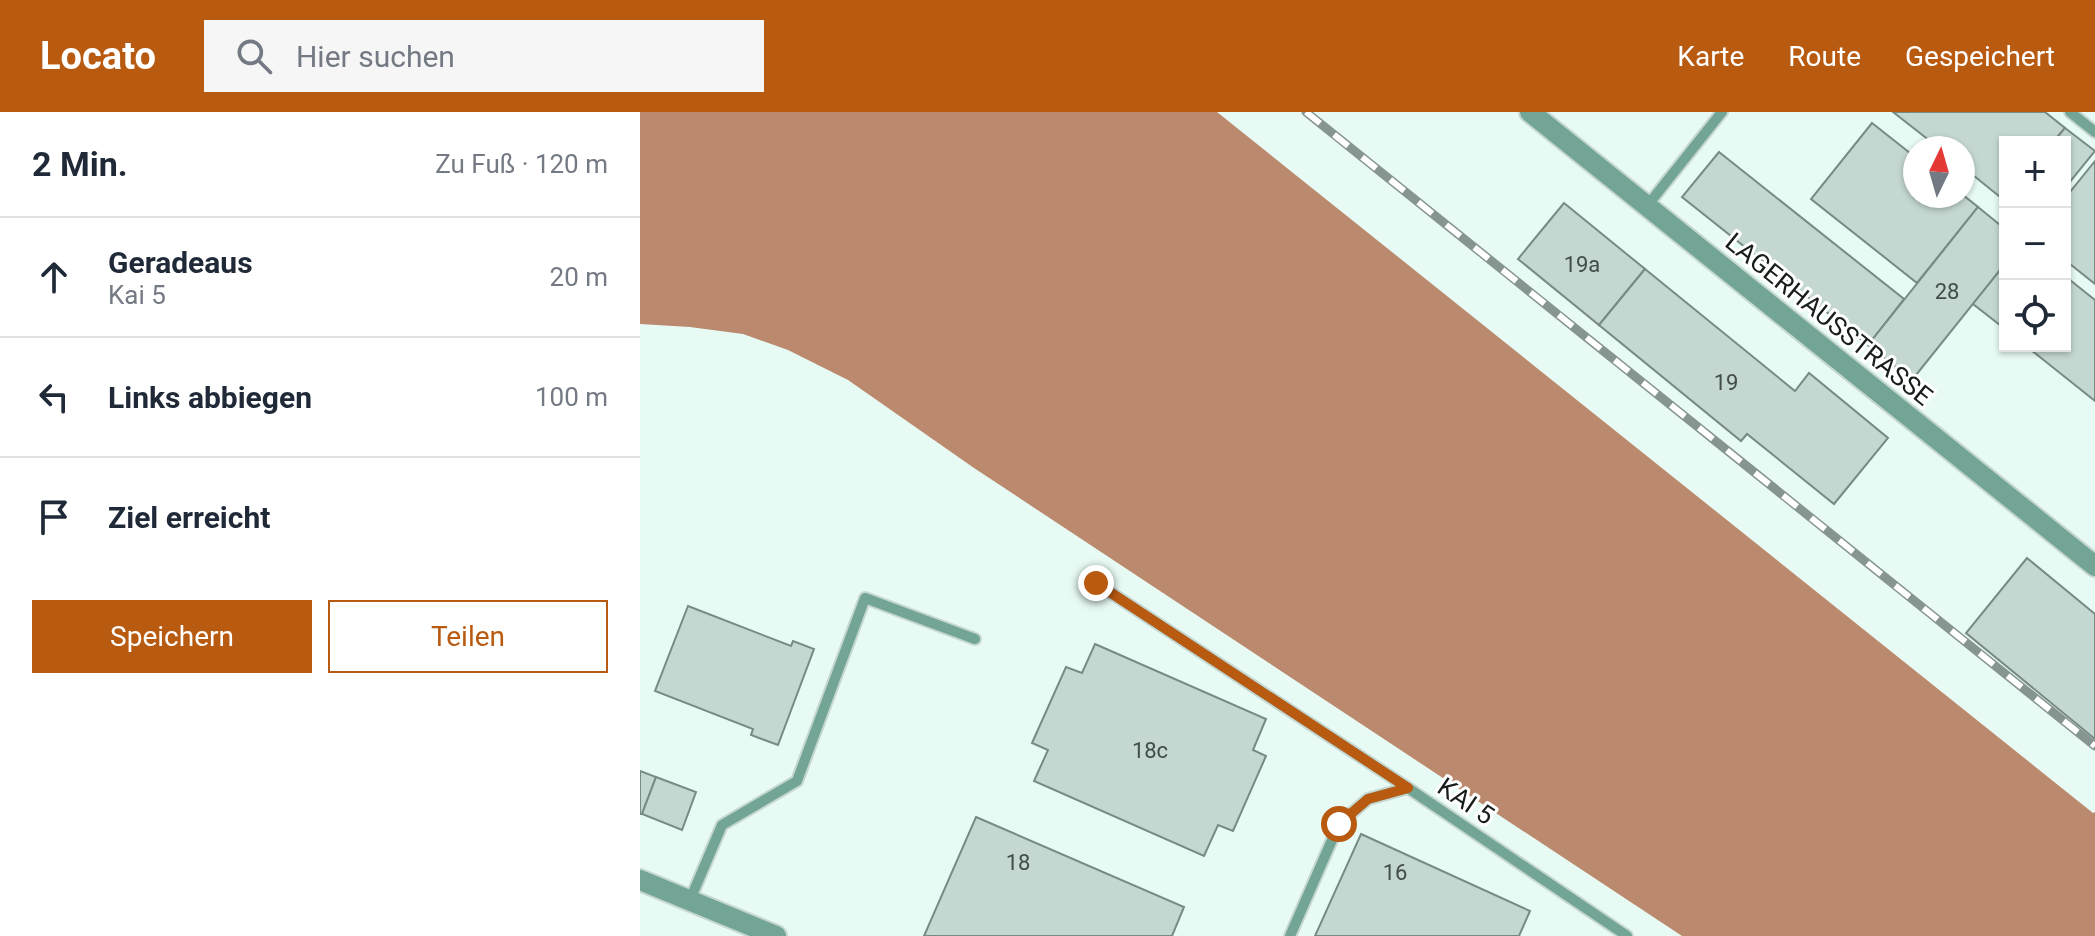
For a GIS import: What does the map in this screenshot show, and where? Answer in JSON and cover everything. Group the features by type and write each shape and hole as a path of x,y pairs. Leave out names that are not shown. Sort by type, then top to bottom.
{"street":[{"name":"LAGERHAUSSTRASSE","path":"1530,112 2095,566"},
{"path":"640,880 776,936"}],"lane":[{"path":"1647,206 1722,112"},
{"path":"2070,112 2095,132"},
{"path":"1096,583 1408,788"},
{"path":"690,900 722,825 797,781 865,598 975,639"},
{"name":"KAI 5","path":"1290,936 1339,824 1368,799 1408,788 1627,936"}],"shaded area":[{"path":"640,112 1217,112 2095,812 2095,936 1682,936 974,468 848,380 788,350 743,334 640,324"}],"building":[{"path":"1893,112 2045,112 2065,128 2058,136 1999,136 1999,196 1975,177 1975,136 1924,136"},
{"path":"1872,123 1903,148 1903,208 1975,208 1975,205 1978,207 1917,283 1811,199"},
{"path":"2065,128 2095,151 2071,181 2071,136 2058,136"},
{"path":"1719,152 1904,299 1868,345 1682,197"},
{"path":"2095,161 2095,284 2071,265 2071,191"},
{"path":"1564,203 1645,269 1599,325 1518,259"},
{"path":"1978,207 1999,224 1999,271 1912,380 1868,345"},
{"path":"1645,269 1795,391 1809,373 1888,438 1834,504 1747,434 1741,441 1599,325"},
{"path":"1999,272 1999,324 1973,304"},
{"path":"2071,281 2095,300 2095,401 2034,352 2071,352"},
{"path":"2027,558 2095,614 2095,739 1966,633"},
{"path":"688,606 791,646 793,641 814,649 778,745 751,735 753,729 655,691"},
{"path":"1095,644 1266,719 1253,750 1266,756 1233,831 1218,825 1204,856 1034,781 1048,750 1032,743 1066,667 1082,673"},
{"path":"640,771 656,777 642,814 640,814"},
{"path":"656,777 696,792 682,830 642,814"},
{"path":"976,817 1184,907 1172,936 924,936"},
{"path":"1361,834 1530,911 1519,936 1315,936"}],"railway":[{"path":"1306,112 2095,746"}],"route":[{"path":"1096,583 1408,788 1368,799 1339,824"}]}
